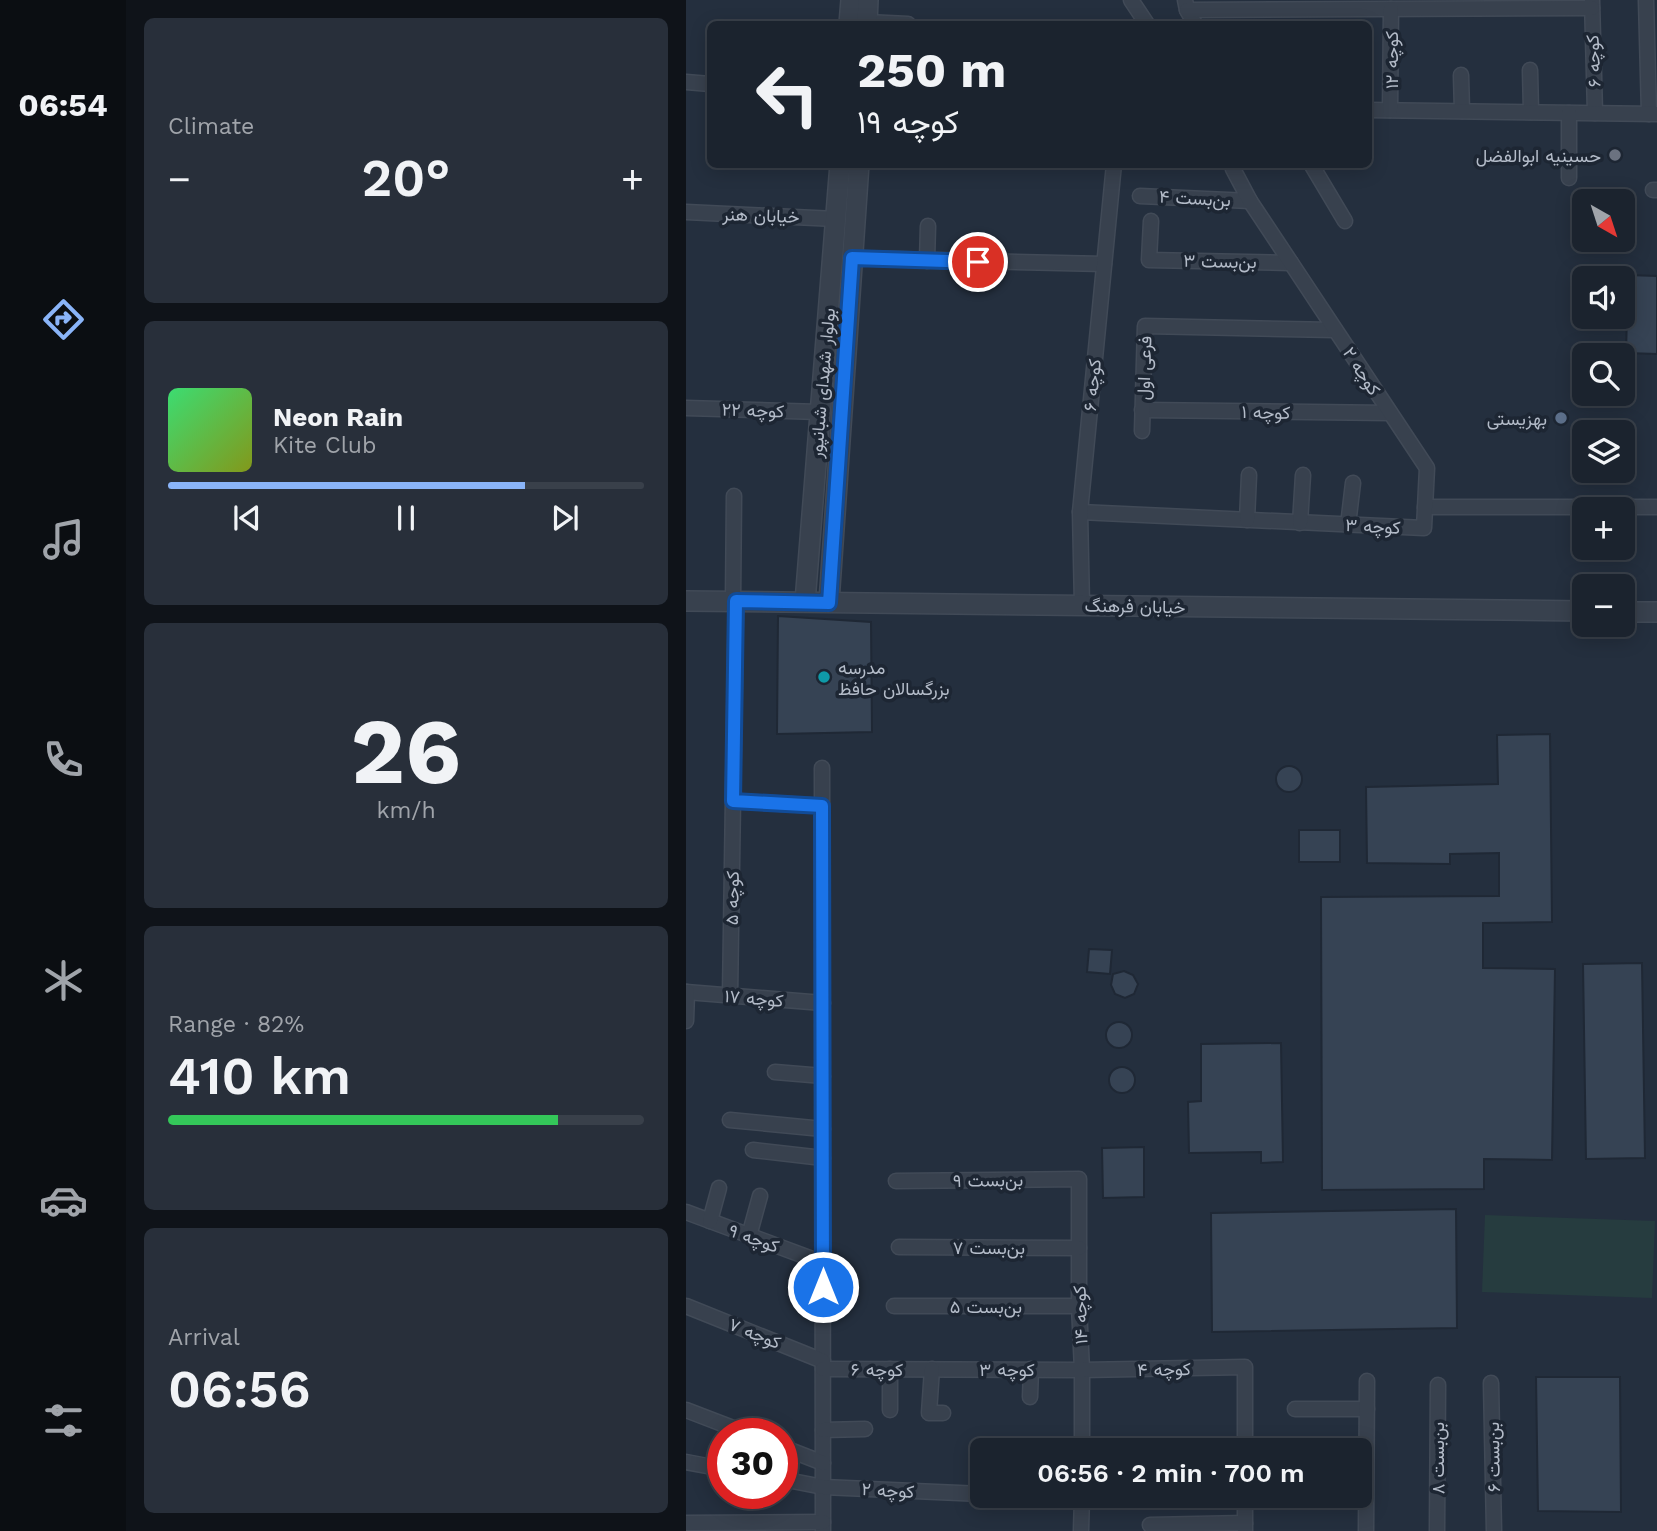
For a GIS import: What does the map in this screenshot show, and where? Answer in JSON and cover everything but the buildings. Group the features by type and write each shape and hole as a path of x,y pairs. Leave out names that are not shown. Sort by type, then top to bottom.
{"street":[{"path":"851,0 860,21"},
{"path":"862,21 868,0"},
{"path":"1131,0 1145,21"},
{"path":"1372,110 1653,114 1652,32 1646,0"},
{"path":"1194,21 1186,5 1391,9 1592,4"},
{"name":"کوچه ۶","path":"1592,4 1595,113"},
{"name":"کوچه ۱۲","path":"1390,110 1391,9"},
{"path":"1530,70 1531,112"},
{"path":"1461,75 1462,111"},
{"path":"686,82 707,83"},
{"path":"1569,113 1569,178"},
{"name":"کوچه ۶","path":"1082,606 1080,512 1114,168"},
{"path":"1234,168 1250,201 1335,330"},
{"path":"1313,168 1345,221"},
{"name":"بولوار شهدای شبانپور","path":"805,602 835,219 849,170"},
{"name":"بولوار شهدای شبانپور","path":"829,603 852,258 849,170"},
{"name":"بن‌بست ۴","path":"1140,196 1250,201"},
{"name":"خیابان هنر","path":"686,212 835,219"},
{"name":"بن‌بست ۳","path":"1151,221 1150,260 1291,263"},
{"path":"927,261 928,226"},
{"path":"852,258 1104,264"},
{"name":"کوچه ۲","path":"1145,326 1335,330 1427,468 1425,507"},
{"name":"فرعی اول","path":"1142,431 1145,326"},
{"name":"کوچه ۲۲","path":"686,408 820,412"},
{"name":"کوچه ۱","path":"1142,410 1390,413"},
{"path":"1247,520 1249,475"},
{"path":"1080,512 1300,523 1303,475"},
{"path":"1348,525 1353,483"},
{"path":"734,496 733,801 822,806"},
{"path":"1425,507 1657,507"},
{"name":"کوچه ۳","path":"1300,523 1424,528 1425,507"},
{"path":"809,556 831,557"},
{"name":"خیابان فرهنگ","path":"686,601 1572,611"},
{"path":"1635,612 1657,612"},
{"path":"686,1523 823,1526 822,768"},
{"name":"کوچه ۵","path":"730,996 733,801"},
{"path":"686,1021 687,992"},
{"name":"کوچه ۱۷","path":"687,992 823,1003"},
{"path":"775,1072 823,1076"},
{"path":"730,1120 823,1129"},
{"path":"753,1150 823,1158"},
{"name":"بن‌بست ۹","path":"896,1181 1079,1179"},
{"name":"کوچه ۱۴","path":"1079,1179 1082,1438"},
{"path":"710,1221 719,1188"},
{"path":"749,1236 760,1196"},
{"name":"کوچه ۹","path":"686,1212 823,1263"},
{"name":"بن‌بست ۷","path":"899,1247 1079,1248"},
{"name":"کوچه ۷","path":"686,1306 823,1365"},
{"name":"بن‌بست ۵","path":"894,1306 1079,1306"},
{"name":"کوچه ۶","path":"823,1365 932,1369"},
{"name":"کوچه ۴","path":"1082,1370 1245,1367 1245,1438"},
{"path":"890,1369 890,1410"},
{"path":"932,1369 929,1413 943,1413"},
{"name":"کوچه ۳","path":"932,1369 1082,1370"},
{"path":"1030,1397 1031,1369"},
{"path":"1366,1438 1367,1381"},
{"name":"بن‌بست ۶","path":"1491,1382 1494,1531"},
{"name":"بن‌بست ۸","path":"1437,1531 1438,1385"},
{"path":"1295,1409 1367,1409"},
{"path":"686,1410 707,1418"},
{"path":"823,1430 865,1429"},
{"path":"798,1453 823,1463"},
{"path":"686,1462 707,1466"},
{"path":"798,1482 823,1487"},
{"name":"کوچه ۲","path":"823,1487 970,1494"},
{"path":"1082,1508 1082,1531"},
{"path":"1150,1525 1245,1527 1245,1508"},
{"path":"1364,1508 1366,1531"}],"green space":[{"path":"1485,1215 1655,1221 1652,1298 1482,1292"}],"place":[{"name":"حسینیه ابوالفضل","path":"1615,155"},
{"name":"بهزیستی","path":"1561,418"},
{"name":"مدرسه بزرگسالان حافظ","path":"824,677"}],"route":[{"path":"823,1287 822,806 733,801 736,601 829,603 852,258 978,262"}]}
